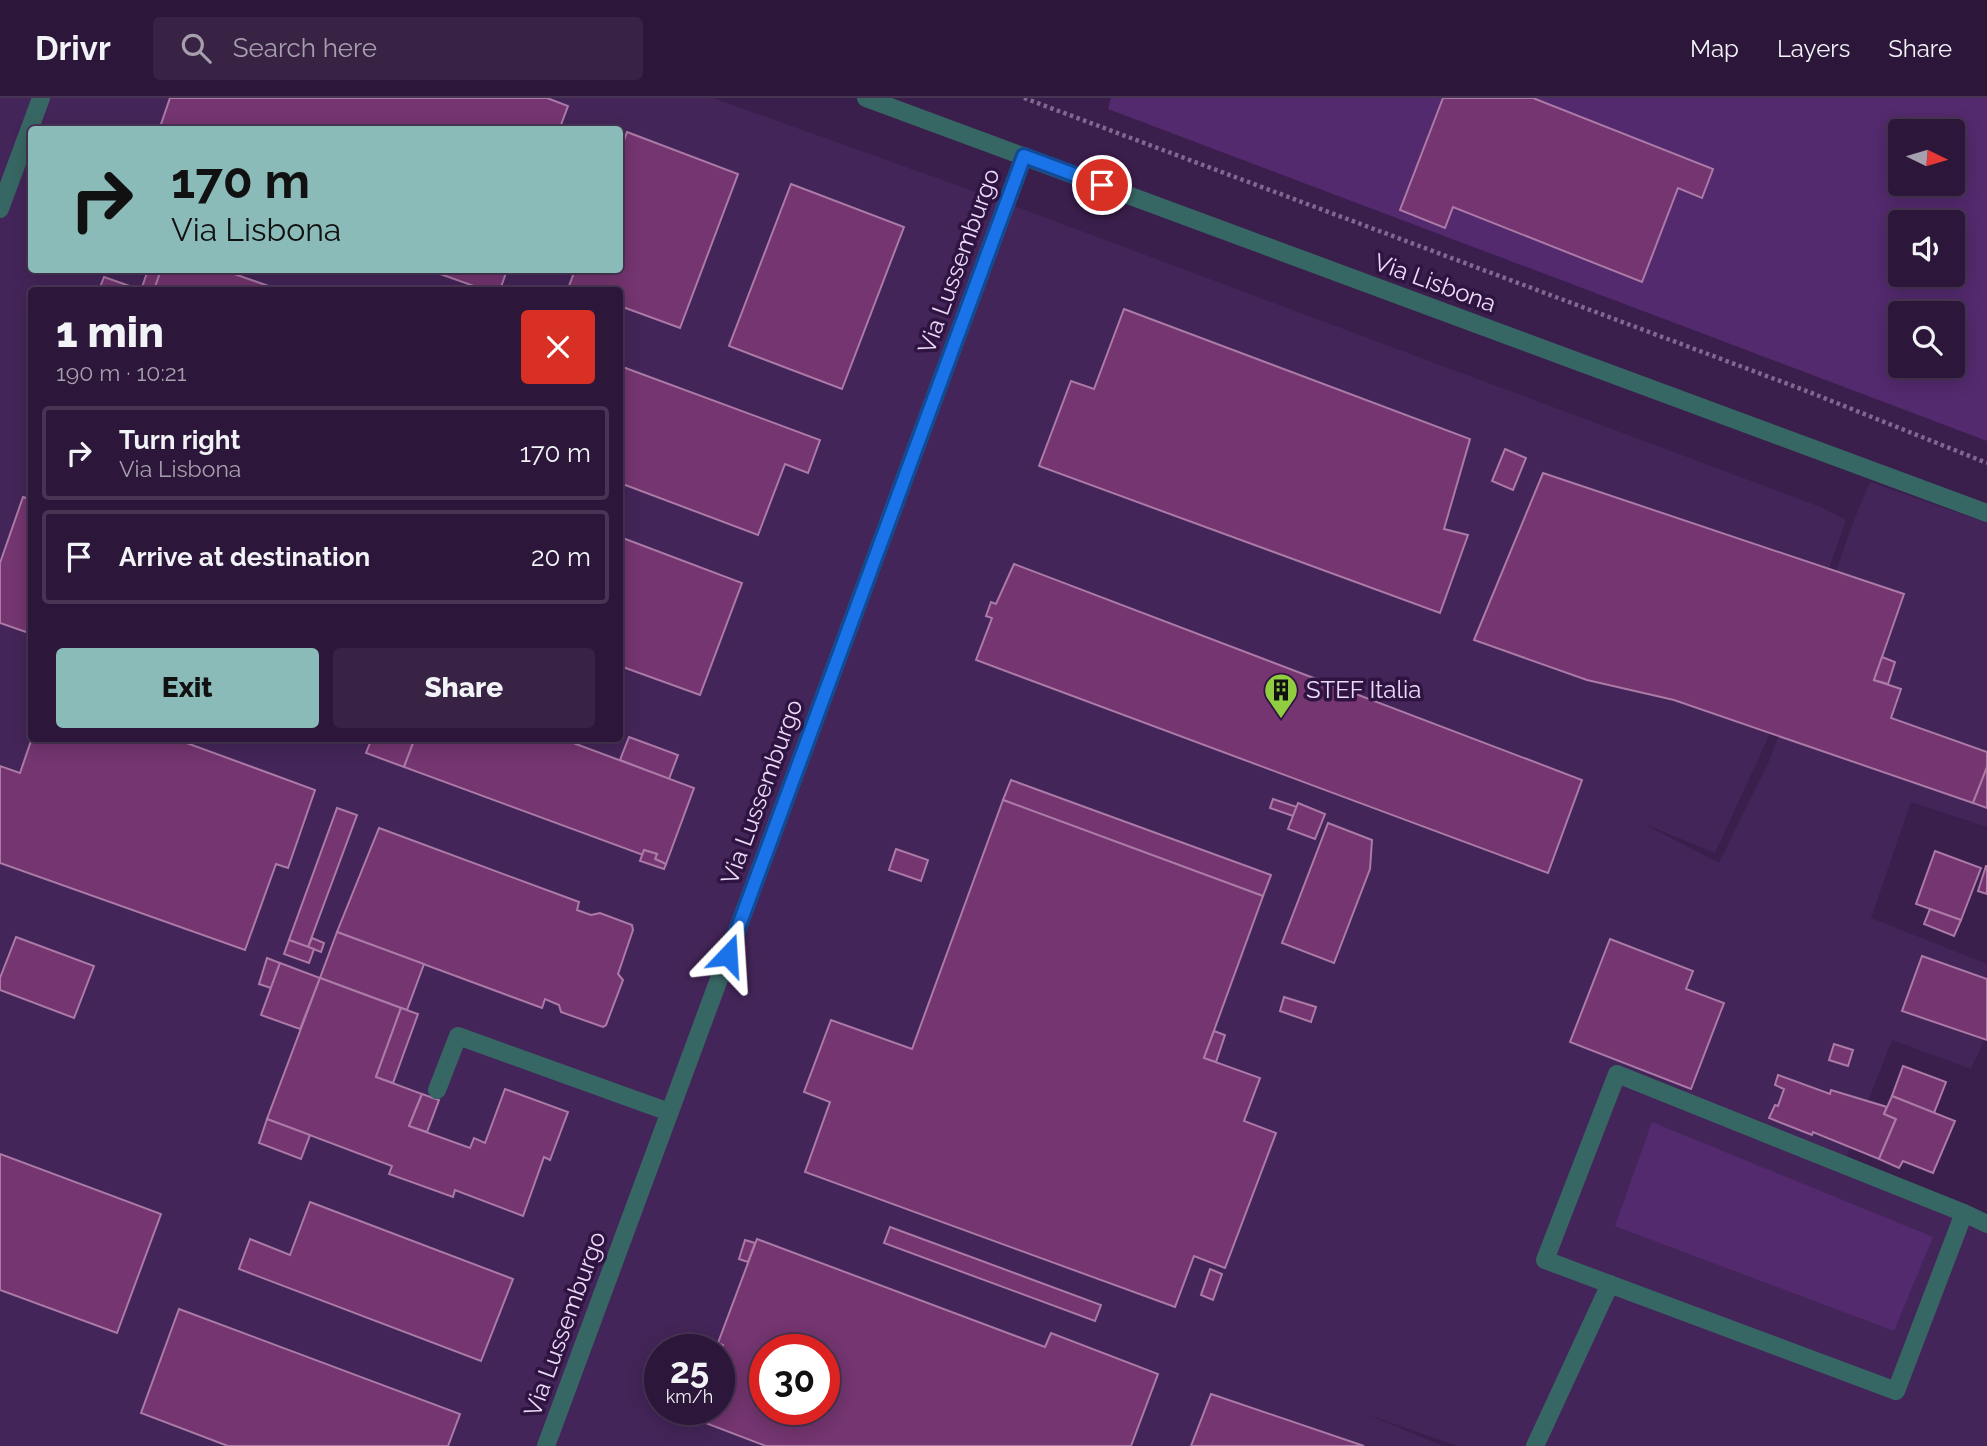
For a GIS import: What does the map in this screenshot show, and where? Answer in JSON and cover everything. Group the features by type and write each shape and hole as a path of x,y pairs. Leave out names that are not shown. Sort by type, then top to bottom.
{"street":[{"path":"31,126 41,98"},
{"name":"Via Lisbona","path":"866,98 1987,513"},
{"path":"0,209 28,133"},
{"name":"Via Lussemburgo","path":"546,1446 1024,156"},
{"path":"437,1090 458,1036 669,1112"},
{"path":"1964,1213 1896,1391 1545,1260 1617,1074 1964,1213 1987,1224"},
{"path":"1535,1446 1610,1284"}],"path":[{"path":"1024,98 1804,390 1987,463"}],"shaded area":[{"path":"0,98 713,98 990,197 1818,506 1846,520 1785,694 1715,853 1642,823 1719,863 1770,759 1854,520 1870,482 1987,523 1987,827 1911,802 1871,918 1987,964 1987,1034 1971,1069 1892,1040 1841,1170 1987,1228 1987,1446 1457,1446 1366,1414 1443,1446 0,1446"},
{"path":"1111,98 1987,98 1987,441 1108,109"},
{"path":"1652,1122 1933,1237 1894,1331 1615,1226"}],"building":[{"path":"170,98 547,98 568,106 560,126 160,126"},
{"path":"1443,98 1533,98 1713,169 1702,198 1678,188 1642,282 1453,207 1445,228 1400,210"},
{"path":"627,132 738,174 680,328 623,307 623,287 569,286 574,273 623,273 623,143"},
{"path":"791,184 904,227 842,389 729,346"},
{"path":"147,273 160,273 155,287 142,287"},
{"path":"160,273 232,273 271,287 155,287"},
{"path":"437,273 506,273 501,287 477,287"},
{"path":"104,277 132,287 100,287"},
{"path":"1124,309 1470,439 1444,529 1468,535 1440,613 1039,466 1071,381 1094,389"},
{"path":"623,367 820,440 808,473 785,464 758,535 623,484"},
{"path":"1505,449 1526,458 1513,490 1492,481"},
{"path":"1543,473 1904,594 1874,680 1901,689 1891,718 1987,752 1987,767 1973,803 1674,700 1587,680 1474,640"},
{"path":"23,497 28,499 28,633 0,623 0,563"},
{"path":"623,538 742,583 700,695 623,667"},
{"name":"STEF Italia","path":"1014,564 1582,780 1548,873 976,660 992,618 986,616 991,602 996,604"},
{"path":"1882,657 1895,662 1888,684 1874,680"},
{"path":"629,737 678,755 669,779 620,760"},
{"path":"31,742 184,742 315,790 288,868 276,864 245,950 0,863 0,766 20,773"},
{"path":"370,742 413,742 404,767 366,753"},
{"path":"413,742 571,742 694,788 666,864 655,859 657,854 644,850 643,855 404,767"},
{"path":"1987,767 1987,808 1973,803"},
{"path":"1011,780 1271,875 1263,896 1003,800"},
{"path":"1273,799 1297,807 1293,816 1270,808"},
{"path":"1003,800 1263,896 1204,1058 1260,1078 1244,1121 1276,1133 1225,1268 1194,1256 1175,1307 805,1172 830,1102 804,1092 831,1020 912,1049"},
{"path":"1298,803 1325,814 1315,839 1288,829"},
{"path":"337,808 357,815 308,947 289,940"},
{"path":"1328,823 1372,840 1370,869 1334,963 1282,943"},
{"path":"379,828 579,902 577,910 591,915 600,913 632,925 633,930 618,974 623,980 606,1025 603,1027 561,1012 559,1005 545,999 542,1008 337,932"},
{"path":"896,849 928,860 921,881 889,870"},
{"path":"644,850 657,854 655,859 666,864 664,869 640,861"},
{"path":"1935,851 1981,868 1961,920 1916,904"},
{"path":"1987,866 1987,894 1978,891"},
{"path":"1930,909 1961,920 1954,936 1924,924"},
{"path":"337,932 424,964 407,1010 320,978"},
{"path":"16,937 94,966 74,1018 0,990 0,978"},
{"path":"312,938 324,943 321,952 308,947"},
{"path":"1610,939 1693,971 1686,989 1724,1003 1691,1089 1570,1042"},
{"path":"289,940 314,949 309,963 284,954"},
{"path":"1922,956 1987,979 1987,1040 1902,1011"},
{"path":"267,958 280,963 271,988 259,984"},
{"path":"280,963 320,978 300,1029 261,1015"},
{"path":"320,978 401,1008 376,1077 422,1094 409,1126 470,1148 474,1138 485,1143 505,1089 568,1112 550,1160 544,1157 523,1216 455,1190 453,1197 389,1174 392,1166 267,1119"},
{"path":"1284,997 1316,1007 1311,1022 1280,1011"},
{"path":"401,1008 418,1014 393,1083 376,1077"},
{"path":"1214,1031 1225,1035 1216,1062 1204,1058"},
{"path":"1834,1044 1853,1050 1848,1066 1829,1060"},
{"path":"1903,1066 1946,1082 1934,1113 1892,1096"},
{"path":"1778,1075 1830,1094 1831,1090 1887,1107 1884,1114 1896,1119 1879,1159 1813,1132 1812,1135 1769,1118 1775,1105 1778,1106 1784,1089 1775,1085"},
{"path":"422,1094 439,1100 427,1132 409,1126"},
{"path":"1892,1096 1955,1121 1933,1173 1903,1161 1899,1168 1879,1159 1896,1119 1884,1114"},
{"path":"267,1119 310,1135 301,1159 259,1143"},
{"path":"0,1154 161,1214 117,1333 0,1290"},
{"path":"310,1202 513,1279 481,1361 239,1269 250,1239 290,1255"},
{"path":"890,1227 1101,1305 1095,1321 884,1243"},
{"path":"757,1239 1045,1347 1051,1333 1158,1374 1131,1446 766,1446 711,1425 735,1425 735,1334 721,1334"},
{"path":"745,1240 755,1243 748,1262 739,1259"},
{"path":"1210,1269 1222,1274 1213,1300 1201,1295"},
{"path":"179,1309 460,1414 448,1446 228,1446 141,1413"},
{"path":"1211,1394 1364,1446 1191,1446"}],"place":[{"name":"STEF Italia","path":"1281,720"}],"route":[{"path":"728,955 1024,156 1102,185"}]}
